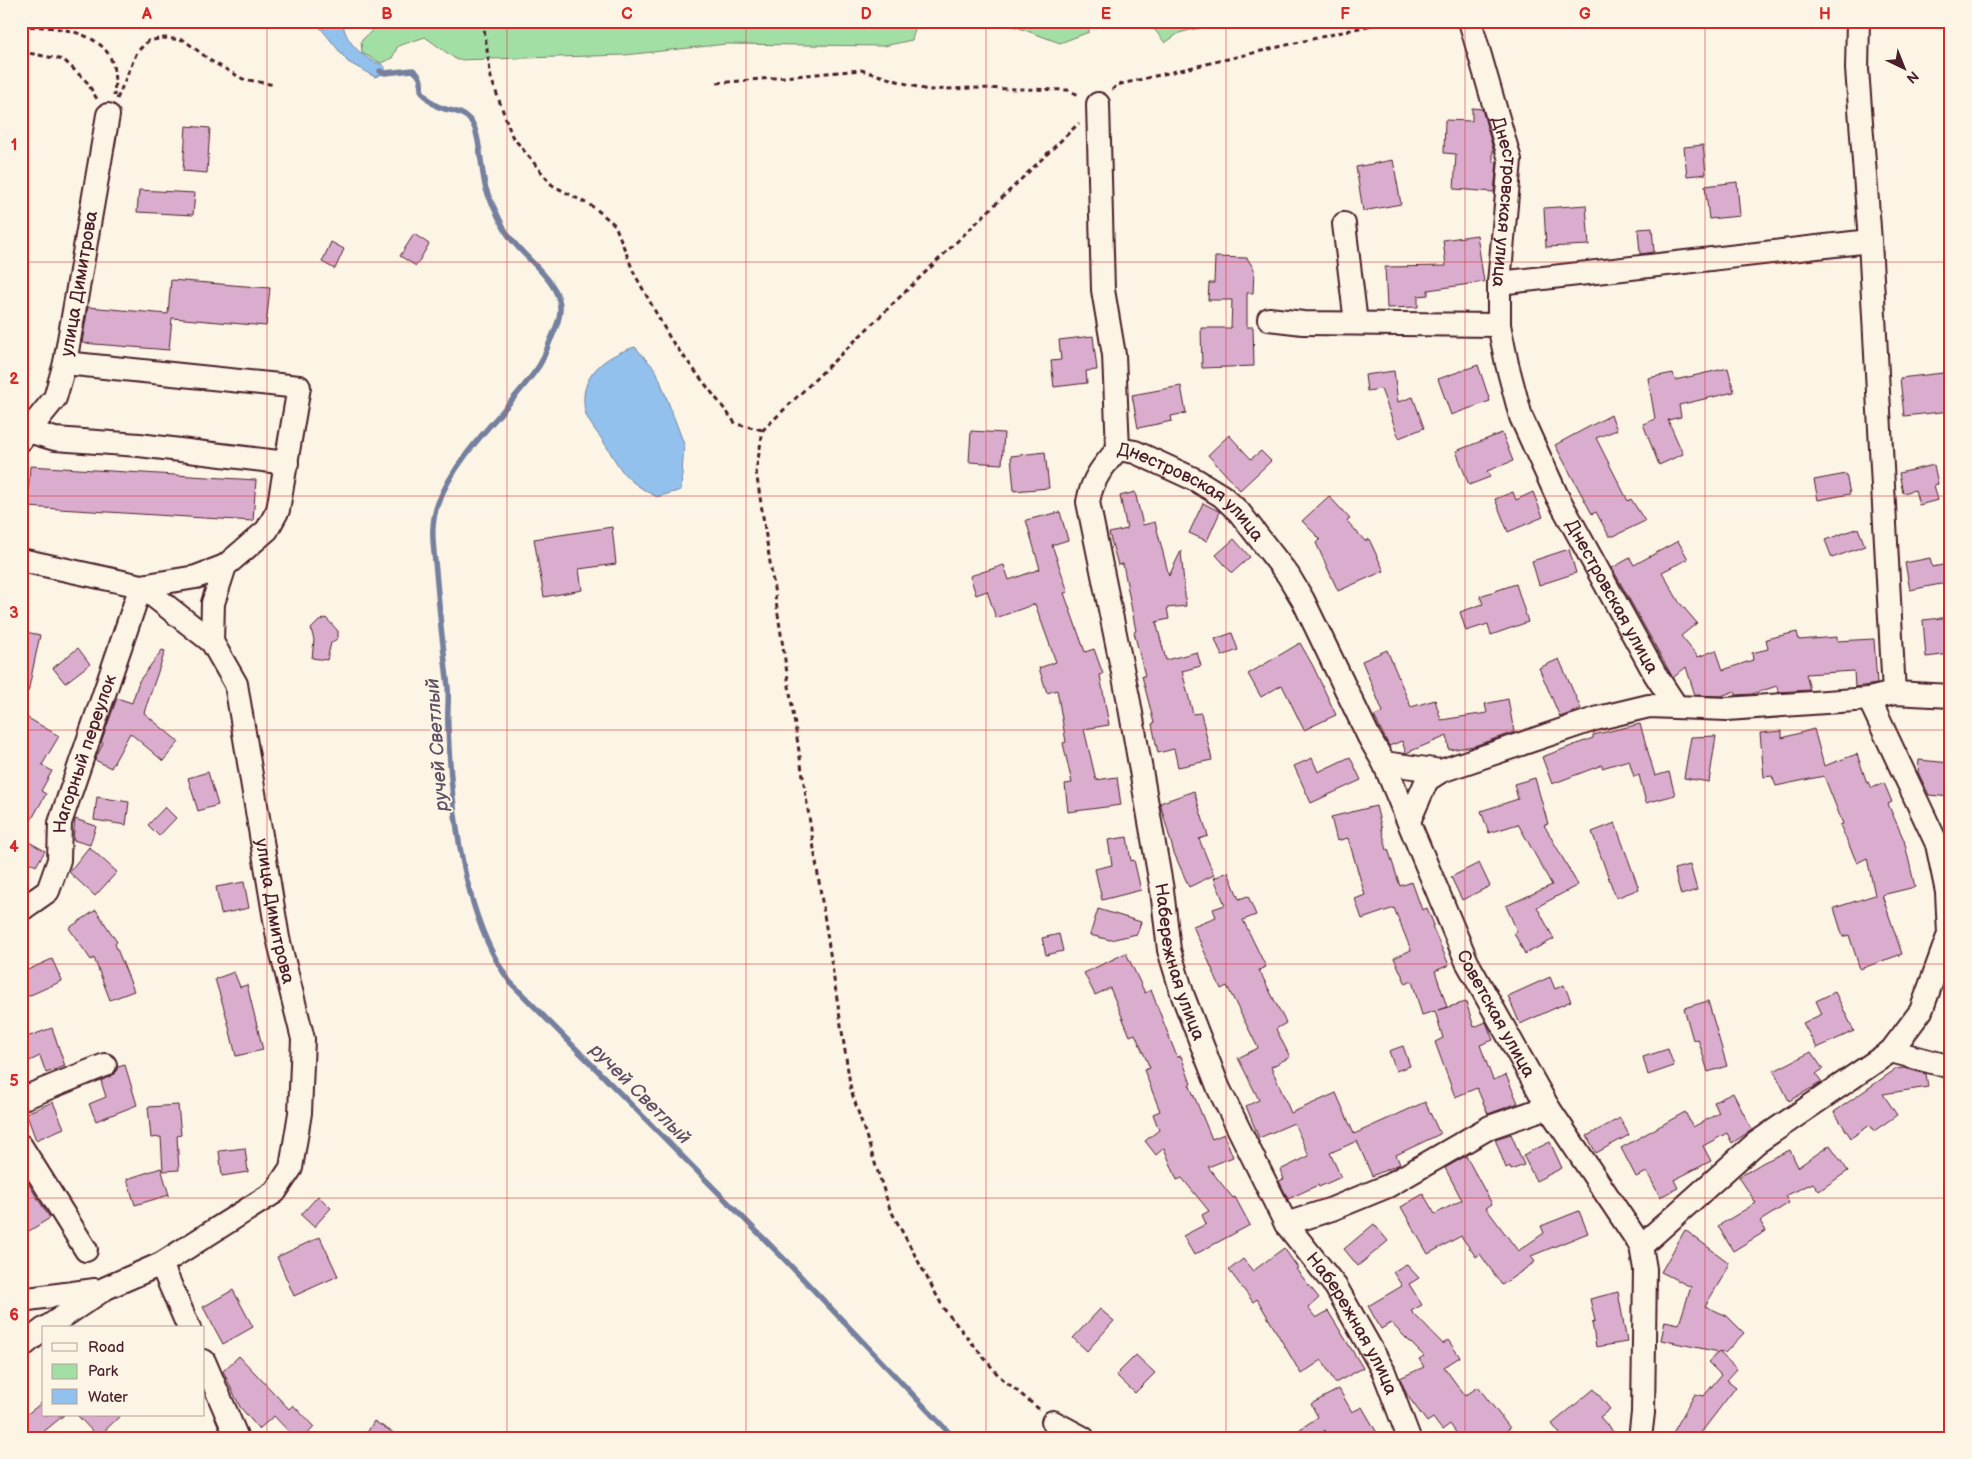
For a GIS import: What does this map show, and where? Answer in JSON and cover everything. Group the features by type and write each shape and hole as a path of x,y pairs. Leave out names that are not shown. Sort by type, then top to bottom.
{"street":[{"name":"Днестровская улица","path":"1470,21 1510,160 1499,283 1500,325 1507,364 1521,417 1557,496 1655,674 1676,706"},
{"path":"1858,21 1857,69 1870,241 1894,693"},
{"name":"Днестровская улица","path":"1098,104 1102,290 1114,355 1118,449 1135,452 1196,480 1222,496 1239,512 1288,575 1303,600 1369,737 1384,763"},
{"name":"улица Димитрова","path":"25,436 55,398 65,363 108,116"},
{"path":"1344,224 1356,323"},
{"path":"1499,283 1870,241"},
{"path":"1269,319 1303,323 1500,325"},
{"path":"65,363 298,387 278,510 266,530 225,566 196,577 141,586"},
{"path":"25,436 139,445 287,463"},
{"name":"Набережная улица","path":"1118,449 1100,469 1090,489 1088,502 1129,702 1162,890 1169,950 1183,996 1219,1089 1286,1224 1336,1288 1384,1372 1409,1438"},
{"name":"улица Димитрова","path":"21,560 141,586 212,642 236,684 278,938 303,1039 300,1113 291,1168 275,1192 161,1264"},
{"path":"212,642 213,603 225,566"},
{"name":"Нагорный переулок","path":"21,910 48,891 59,860 60,823 141,586"},
{"path":"1409,820 1427,780 1441,771 1619,712 1649,706 1727,709 1869,698 1894,693 1951,696"},
{"path":"1641,1246 1756,1143 1891,1051 1921,1011 1949,934 1947,892 1937,844 1869,698"},
{"path":"1384,763 1441,771"},
{"name":"Советская улица","path":"1384,763 1467,962 1548,1107 1641,1246 1645,1269 1643,1413 1640,1438"},
{"path":"1891,1051 1951,1067"},
{"path":"21,1098 105,1065"},
{"path":"1286,1224 1388,1186 1490,1127 1548,1107"},
{"path":"21,1146 86,1250"},
{"path":"49,1326 106,1288 161,1264 188,1326"},
{"path":"21,1300 106,1288"},
{"path":"21,1347 42,1331"},
{"path":"205,1363 238,1438"},
{"path":"1053,1422 1082,1438"}],"path":[{"path":"482,21 491,78 512,136 552,185 595,208 615,225 634,273 671,340 736,424 763,430"},
{"path":"1053,1422 999,1376 944,1308 890,1209 851,1090 756,471 763,430 1117,85 1389,21"},
{"path":"21,27 33,26 75,32 102,47 110,56 115,71 114,104 136,52 148,40 164,38 184,40 211,61 243,79 275,85"},
{"path":"21,54 28,53 64,60 87,82 108,116"},
{"path":"717,83 861,70 927,90 971,88 1068,90 1098,104"}],"green space":[{"path":"382,21 917,21 912,40 884,46 726,44 625,55 457,60 425,37 398,46 392,58 381,63 362,53 361,41"},
{"path":"1000,21 1089,21 1089,32 1060,43"},
{"path":"1148,21 1226,21 1179,33 1165,43"}],"water":[{"path":"315,21 343,21 345,33 352,44 366,57 385,67 385,73 375,77 348,62"},
{"path":"635,347 656,370 684,444 681,490 657,497 636,485 624,474 590,423 585,411 584,399 586,388 596,369 613,356"}],"building":[{"path":"1472,108 1482,109 1493,149 1493,162 1497,162 1494,192 1454,189 1456,154 1444,153 1445,120 1472,121"},
{"path":"186,126 210,128 207,173 183,171"},
{"path":"1703,145 1706,174 1687,176 1684,147"},
{"path":"1393,160 1401,204 1363,211 1356,167"},
{"path":"1737,182 1740,216 1709,219 1705,186"},
{"path":"139,190 195,193 193,215 137,212"},
{"path":"1586,205 1589,245 1546,247 1544,208"},
{"path":"1652,228 1654,252 1640,254 1638,229"},
{"path":"414,234 429,244 416,266 400,256"},
{"path":"1477,235 1484,282 1428,290 1428,295 1418,296 1418,307 1387,308 1385,267 1446,266 1443,240"},
{"path":"331,242 344,249 335,269 322,262"},
{"path":"1215,257 1247,258 1254,269 1253,293 1247,293 1247,327 1253,327 1254,366 1202,368 1201,328 1231,328 1232,300 1208,300 1209,283 1214,283"},
{"path":"171,280 270,288 266,326 172,318 169,350 82,343 88,307 168,314"},
{"path":"1093,336 1097,370 1086,371 1087,383 1054,387 1051,361 1061,360 1059,340"},
{"path":"1478,365 1490,401 1451,415 1438,379"},
{"path":"1728,368 1734,392 1679,405 1681,417 1668,420 1683,454 1659,465 1643,424 1655,419 1648,378 1673,373 1675,380"},
{"path":"1394,371 1398,402 1413,397 1424,428 1399,438 1381,389 1367,391 1365,375"},
{"path":"1951,372 1951,411 1904,416 1900,378"},
{"path":"1181,386 1186,413 1171,416 1172,421 1138,428 1132,395"},
{"path":"1611,415 1617,430 1596,438 1628,501 1631,499 1645,521 1614,536 1609,536 1596,512 1592,514 1555,445"},
{"path":"971,431 1004,433 1002,464 969,462"},
{"path":"1502,433 1513,461 1487,471 1490,477 1469,485 1456,451"},
{"path":"1229,435 1251,459 1261,451 1271,461 1240,490 1208,455"},
{"path":"1045,452 1049,488 1014,491 1011,456"},
{"path":"1934,465 1938,484 1934,485 1938,500 1919,505 1915,490 1903,493 1899,473"},
{"path":"30,466 256,480 253,521 27,507"},
{"path":"1846,474 1850,494 1818,500 1814,480"},
{"path":"1135,492 1143,525 1155,522 1169,576 1181,551 1186,606 1167,608 1169,619 1156,622 1166,660 1197,652 1201,666 1182,671 1193,714 1201,713 1212,760 1178,767 1174,749 1158,753 1152,724 1154,723 1142,676 1145,676 1134,632 1136,631 1123,564 1118,565 1109,533 1127,529 1120,496"},
{"path":"1513,492 1516,500 1533,492 1543,517 1508,532 1495,499"},
{"path":"1329,496 1350,519 1347,521 1365,541 1369,539 1384,571 1338,591 1316,543 1320,539 1302,521"},
{"path":"1203,503 1220,512 1207,541 1189,533"},
{"path":"1060,512 1068,540 1052,545 1068,592 1064,593 1085,652 1094,649 1103,674 1100,675 1109,725 1084,729 1096,780 1117,777 1121,805 1068,812 1065,784 1072,783 1063,743 1066,742 1057,690 1047,693 1039,668 1056,662 1035,604 996,618 987,591 976,595 970,576 1004,565 1009,580 1040,569 1026,520"},
{"path":"612,527 616,564 579,569 582,590 544,597 534,539"},
{"path":"1858,528 1865,546 1832,558 1825,540"},
{"path":"1234,539 1250,557 1232,573 1216,555"},
{"path":"1678,541 1688,559 1662,572 1679,602 1697,623 1681,636 1698,657 1716,650 1723,670 1753,660 1752,653 1768,649 1766,639 1797,632 1799,640 1837,637 1837,641 1874,639 1877,684 1855,687 1854,671 1806,674 1810,690 1778,692 1777,686 1752,694 1736,695 1735,691 1721,696 1695,695 1686,667 1673,678 1612,568 1630,558 1634,565"},
{"path":"1569,549 1576,573 1539,585 1532,561"},
{"path":"1930,558 1932,567 1948,564 1951,582 1910,590 1905,563"},
{"path":"1516,584 1528,622 1491,635 1488,624 1466,631 1460,612 1483,604 1480,596"},
{"path":"1951,617 1951,654 1926,657 1923,620"},
{"path":"326,618 338,631 338,638 331,643 327,660 312,658 314,640 311,629 319,621"},
{"path":"21,631 40,635 28,692 21,691"},
{"path":"1232,633 1238,650 1222,656 1215,639"},
{"path":"1300,643 1336,715 1304,730 1282,685 1261,697 1248,674"},
{"path":"78,648 90,664 65,683 53,668"},
{"path":"162,650 165,651 144,713 179,742 163,761 130,733 111,768 95,760 103,743 101,742 117,698 132,703 139,681"},
{"path":"1387,650 1411,707 1435,700 1441,720 1487,713 1485,704 1508,699 1514,732 1474,746 1449,750 1447,736 1406,753 1402,741 1389,746 1374,716 1383,712 1362,661"},
{"path":"1559,659 1581,709 1560,717 1539,668"},
{"path":"21,714 59,736 42,765 52,771 41,791 46,794 21,838"},
{"path":"1640,724 1655,776 1669,772 1675,795 1646,803 1639,775 1634,777 1629,760 1602,768 1602,765 1552,784 1542,757 1593,738 1593,735"},
{"path":"1814,729 1824,766 1857,754 1867,783 1869,782 1872,788 1884,783 1892,802 1888,804 1904,840 1915,887 1882,895 1902,954 1860,969 1849,935 1843,937 1834,908 1875,895 1867,858 1857,863 1840,825 1843,824 1824,776 1776,786 1772,776 1764,777 1760,733 1782,731 1782,738"},
{"path":"1716,736 1709,782 1684,778 1691,737"},
{"path":"1350,757 1361,780 1311,803 1294,766 1312,758 1318,772"},
{"path":"1919,760 1951,763 1951,797 1929,795 1918,772"},
{"path":"208,772 218,805 198,811 188,778"},
{"path":"1535,778 1548,824 1544,825 1578,885 1537,907 1554,939 1525,954 1514,933 1517,931 1506,906 1552,885 1518,824 1489,833 1481,811 1518,799 1514,784"},
{"path":"1194,791 1208,836 1199,839 1214,875 1189,887 1174,853 1160,803"},
{"path":"97,797 129,802 126,825 94,820"},
{"path":"1376,806 1387,850 1400,886 1412,882 1422,910 1427,908 1434,925 1432,926 1449,965 1435,971 1447,1007 1438,1010 1466,1002 1474,1027 1486,1022 1493,1040 1480,1045 1493,1080 1506,1075 1518,1103 1488,1114 1477,1088 1455,1097 1435,1042 1443,1038 1435,1011 1422,1015 1412,981 1406,984 1394,958 1411,950 1394,908 1362,919 1355,899 1365,895 1348,838 1337,841 1331,817"},
{"path":"165,807 176,818 159,836 148,825"},
{"path":"75,819 96,826 90,845 73,840"},
{"path":"1615,823 1639,889 1616,898 1592,832"},
{"path":"1127,837 1131,861 1134,860 1141,890 1102,900 1095,869 1112,865 1108,840"},
{"path":"29,842 45,851 36,866 21,858"},
{"path":"89,847 117,872 95,896 69,872"},
{"path":"1479,863 1490,886 1462,900 1451,877"},
{"path":"1690,865 1697,890 1681,895 1674,869"},
{"path":"1228,872 1239,899 1248,896 1256,915 1243,920 1266,967 1259,970 1286,1023 1276,1029 1290,1057 1271,1067 1291,1113 1336,1093 1354,1134 1425,1102 1440,1134 1396,1155 1400,1164 1372,1176 1357,1141 1330,1153 1341,1177 1288,1199 1279,1181 1284,1179 1280,1170 1309,1156 1294,1123 1259,1138 1246,1106 1259,1100 1238,1058 1258,1048 1227,986 1221,989 1193,926 1216,917 1213,909 1225,905 1214,878"},
{"path":"244,882 249,908 221,914 216,887"},
{"path":"1098,909 1141,922 1137,934 1110,940 1090,935"},
{"path":"96,910 117,942 115,944 134,991 110,1000 94,958 91,960 69,928"},
{"path":"1059,934 1063,951 1046,955 1042,938"},
{"path":"1126,953 1145,993 1151,990 1177,1057 1181,1056 1191,1084 1189,1084 1212,1139 1224,1134 1233,1157 1208,1167 1233,1198 1235,1197 1250,1225 1194,1255 1183,1236 1206,1224 1202,1215 1209,1211 1182,1178 1177,1180 1164,1148 1156,1155 1145,1141 1159,1130 1153,1114 1160,1111 1144,1070 1150,1068 1135,1034 1130,1036 1110,988 1095,995 1084,973"},
{"path":"52,959 62,981 26,997 21,987 21,973"},
{"path":"234,972 240,987 247,985 263,1050 236,1056 215,979"},
{"path":"1550,977 1555,989 1564,985 1571,1001 1520,1024 1508,996"},
{"path":"1835,992 1854,1031 1817,1048 1803,1023 1822,1014 1816,1001"},
{"path":"1708,1001 1727,1066 1708,1072 1698,1039 1693,1040 1684,1008"},
{"path":"52,1028 65,1066 46,1073 40,1056 21,1065 21,1039"},
{"path":"1403,1046 1410,1066 1396,1071 1389,1051"},
{"path":"1668,1049 1674,1066 1648,1075 1643,1057"},
{"path":"1811,1052 1823,1069 1816,1074 1822,1082 1789,1101 1774,1071"},
{"path":"125,1065 137,1105 96,1121 89,1104 106,1097 101,1081 115,1073 118,1067"},
{"path":"1904,1068 1926,1074 1928,1087 1883,1094 1897,1115 1874,1131 1870,1125 1851,1138 1834,1112 1896,1069"},
{"path":"1733,1093 1752,1130 1732,1143 1727,1133 1703,1146 1711,1161 1674,1180 1678,1188 1660,1197 1647,1172 1636,1177 1621,1148 1685,1112 1693,1127 1719,1113 1714,1102"},
{"path":"53,1102 64,1128 36,1140 26,1113"},
{"path":"178,1105 181,1135 177,1136 179,1170 163,1171 161,1137 151,1138 148,1107"},
{"path":"1620,1118 1629,1135 1596,1153 1587,1136"},
{"path":"1511,1134 1524,1165 1511,1170 1510,1166 1506,1168 1495,1139"},
{"path":"1550,1142 1562,1168 1536,1181 1523,1155"},
{"path":"1830,1145 1848,1171 1819,1191 1813,1183 1785,1196 1789,1203 1760,1221 1766,1231 1733,1251 1718,1226 1756,1203 1739,1177 1764,1162 1790,1150 1798,1167"},
{"path":"245,1148 248,1172 222,1176 219,1151"},
{"path":"1466,1156 1492,1204 1486,1208 1518,1251 1544,1233 1541,1226 1579,1211 1588,1233 1531,1256 1535,1262 1502,1285 1480,1254 1476,1257 1461,1236 1428,1254 1401,1207 1423,1194 1435,1214 1462,1200 1445,1168"},
{"path":"161,1168 169,1195 135,1205 127,1179"},
{"path":"21,1172 50,1218 21,1236"},
{"path":"318,1196 331,1208 314,1227 301,1215"},
{"path":"1374,1224 1388,1241 1358,1266 1344,1249"},
{"path":"1685,1230 1728,1262 1728,1268 1705,1306 1727,1316 1744,1333 1725,1353 1661,1340 1665,1321 1679,1324 1691,1287 1661,1272"},
{"path":"320,1237 338,1276 294,1296 277,1257"},
{"path":"1284,1248 1298,1268 1296,1269 1319,1298 1308,1308 1316,1318 1328,1311 1363,1368 1335,1383 1322,1360 1301,1374 1257,1299 1253,1302 1229,1270 1243,1259 1253,1271"},
{"path":"1406,1264 1419,1278 1409,1284 1422,1305 1411,1311 1443,1344 1448,1340 1460,1357 1444,1367 1465,1396 1478,1387 1510,1428 1498,1438 1460,1438 1450,1424 1442,1430 1433,1418 1427,1422 1407,1395 1400,1378 1424,1367 1419,1359 1424,1356 1391,1323 1381,1329 1368,1306 1402,1286 1393,1272"},
{"path":"233,1290 253,1327 223,1344 203,1307"},
{"path":"1618,1292 1627,1342 1596,1347 1592,1322 1595,1321 1590,1299"},
{"path":"1100,1309 1114,1321 1087,1351 1073,1338"},
{"path":"1719,1352 1737,1369 1727,1380 1736,1387 1697,1438 1670,1438 1695,1394 1704,1396 1721,1375 1708,1362"},
{"path":"1136,1355 1155,1373 1135,1393 1116,1375"},
{"path":"239,1356 289,1409 293,1405 314,1427 304,1438 295,1438 274,1416 259,1429 240,1407 223,1371"},
{"path":"1339,1389 1352,1412 1362,1407 1380,1438 1359,1438 1356,1431 1344,1438 1330,1438 1325,1430 1315,1438 1287,1438 1318,1417 1311,1404"},
{"path":"1594,1389 1610,1409 1600,1417 1619,1438 1563,1438 1552,1424"},
{"path":"42,1403 42,1416 63,1416 36,1438 21,1438 21,1419"},
{"path":"78,1416 120,1416 98,1437"},
{"path":"374,1421 402,1438 364,1438"}],"waterway":[{"name":"ручей Светлый","path":"380,71 385,73 413,70 418,74 421,90 431,102 440,107 463,114 471,121 478,143 484,182 497,215 511,239 547,278 559,299 560,310 556,329 541,363 458,466 447,484 435,512 433,546 448,687 452,791 462,860 481,926 494,956 510,982 788,1263 954,1438"}]}
